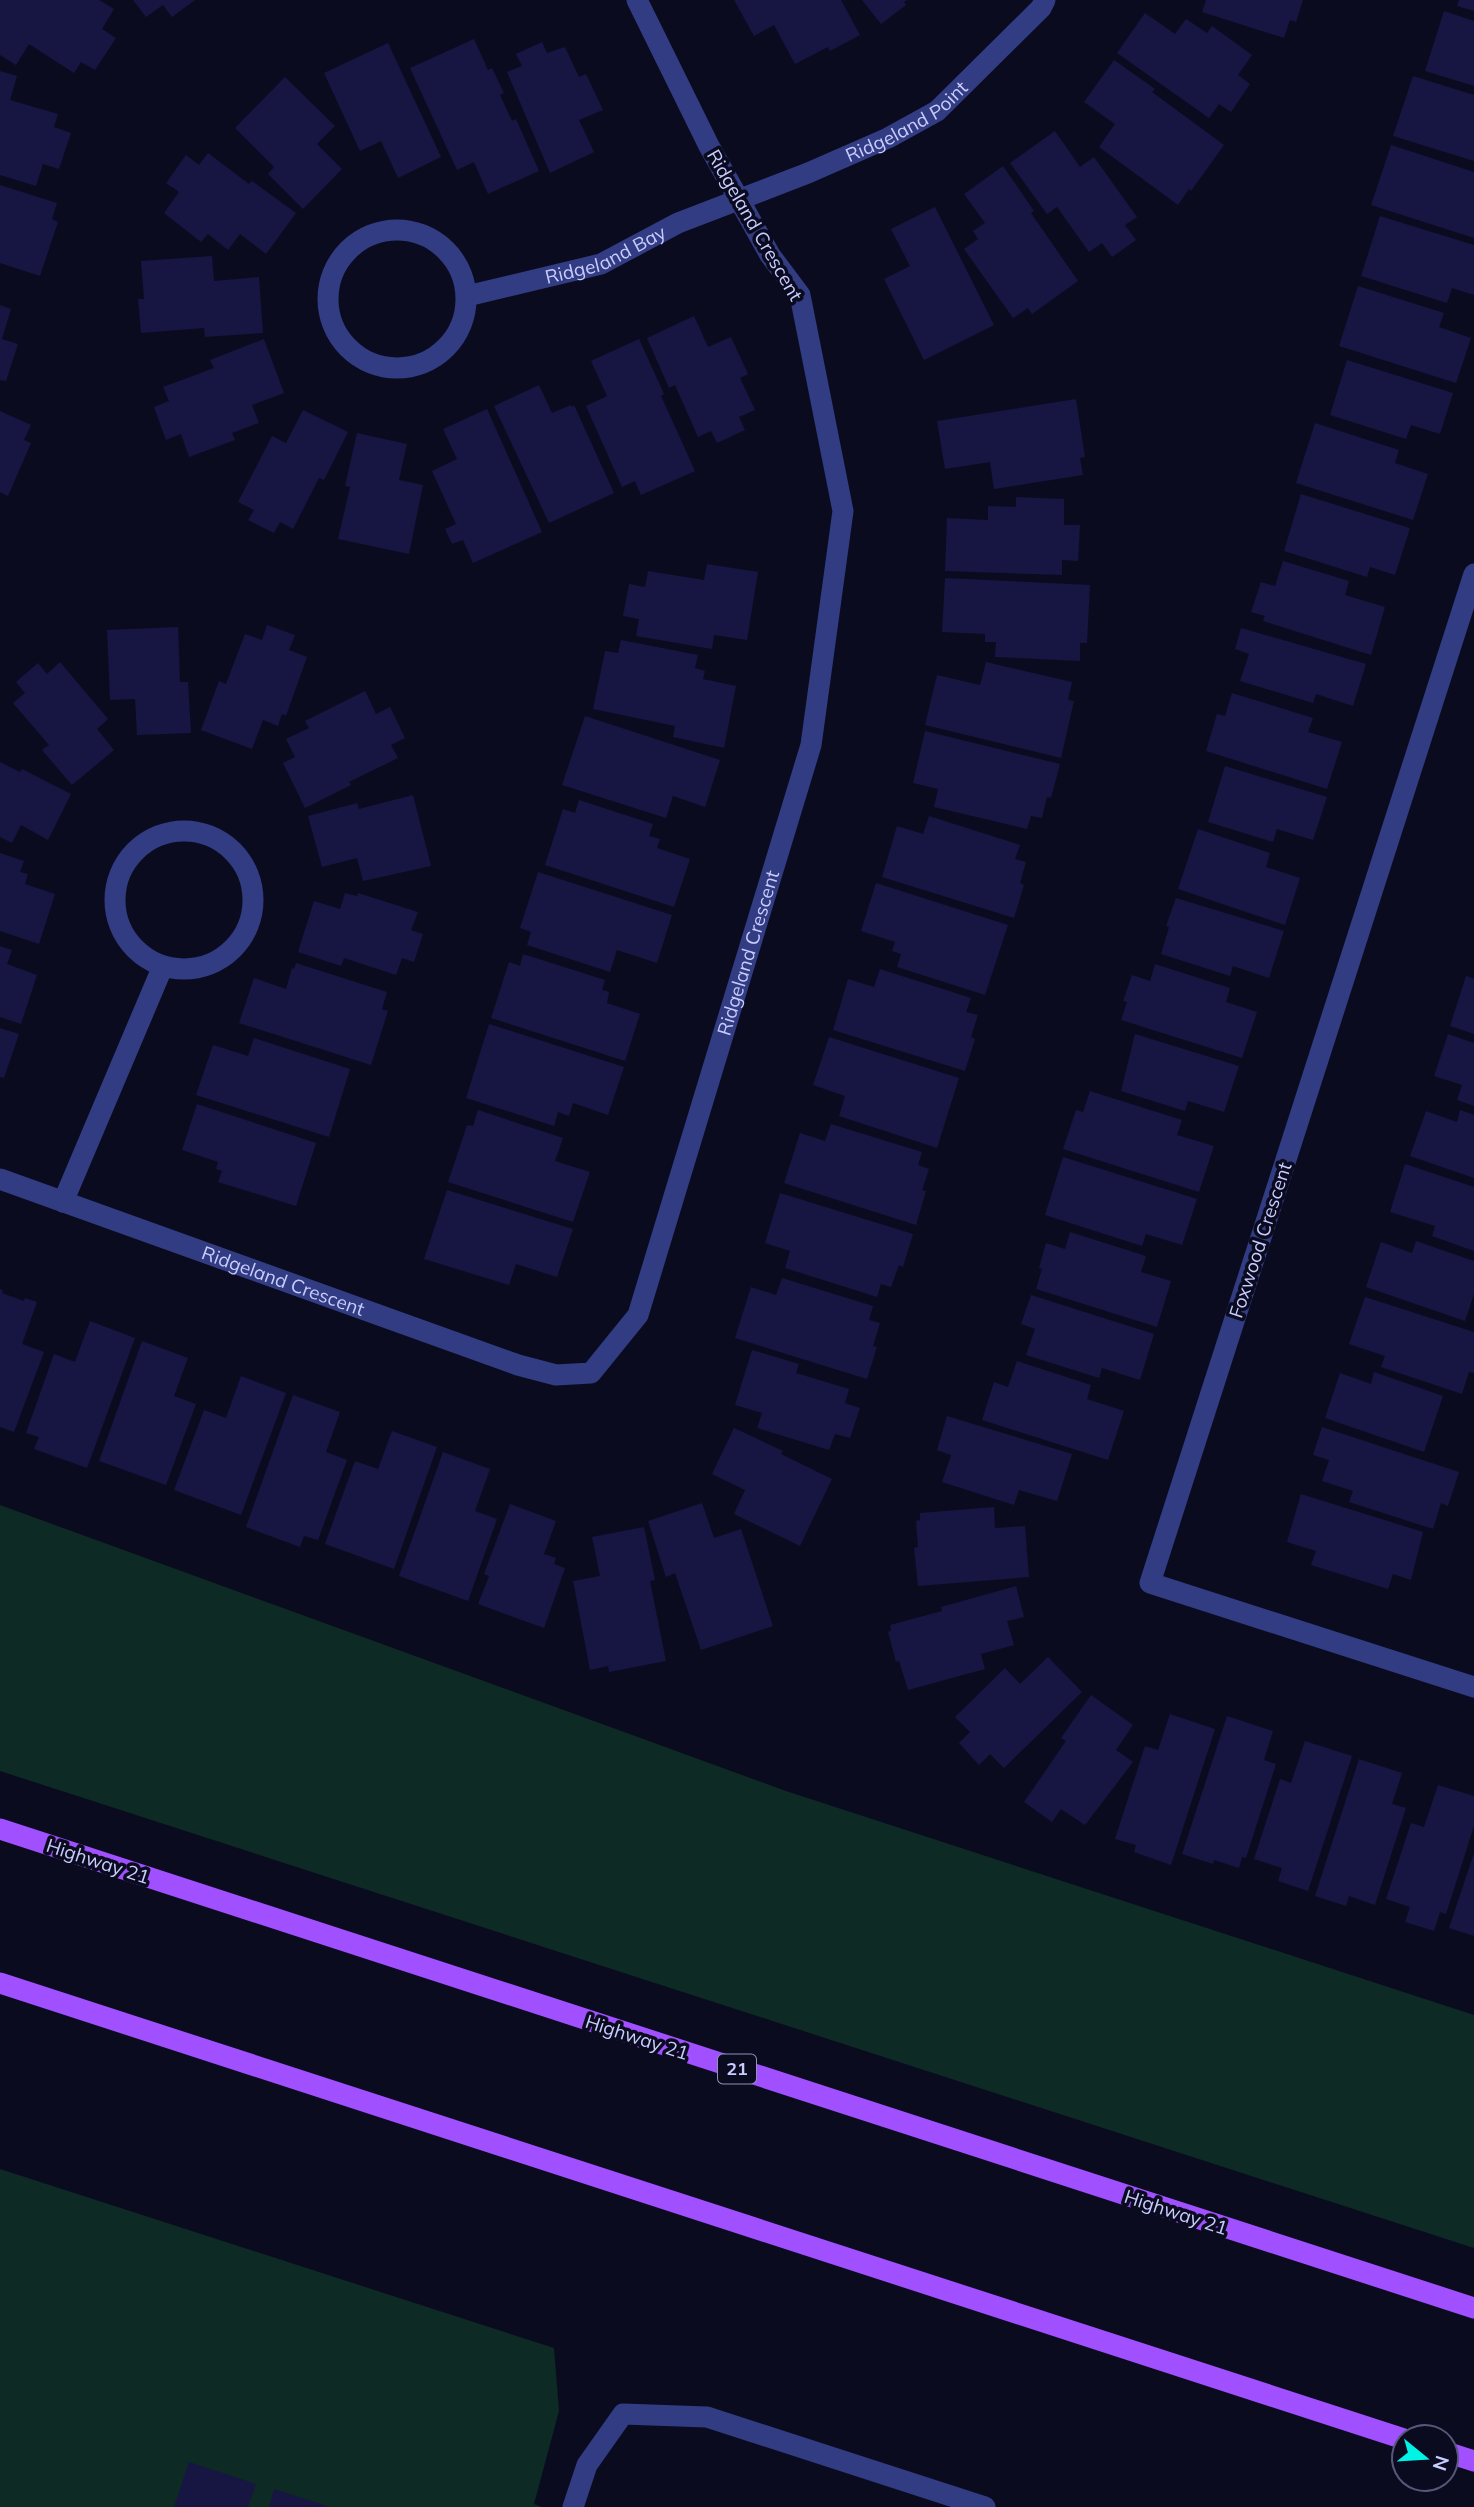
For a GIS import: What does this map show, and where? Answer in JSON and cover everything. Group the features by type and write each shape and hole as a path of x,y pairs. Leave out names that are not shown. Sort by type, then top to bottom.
{"main road":[{"name":"Highway 21","path":"0,1829 1474,2308"},
{"path":"0,1983 1390,2434"}],"street":[{"name":"Ridgeland Crescent","path":"0,1179 518,1365 556,1375 591,1373 638,1315 811,745 843,511 800,295 770,255 709,146 637,0"},
{"name":"Ridgeland Point","path":"738,198 808,173 888,138 937,111 1041,8 1045,0"},
{"name":"Ridgeland Bay","path":"467,296 601,264 678,223 738,198"},
{"path":"394,231 423,235 440,245 454,259 463,277 467,296 465,316 457,334 445,350 429,361 411,368 371,364 354,354 341,339 332,322 328,302 330,283 337,265 350,249 366,237 394,231"},
{"name":"Foxwood Crescent","path":"1474,574 1150,1583 1474,1687"},
{"path":"173,832 196,832 218,839 235,853 248,872 253,894 252,917 242,938 228,955 207,965 185,970 163,966 142,956 127,939 117,918 115,895 121,873 133,853 151,839 173,832"},
{"path":"63,1202 163,966"},
{"path":"573,2507 587,2465 623,2414 707,2417 985,2507"}],"green space":[{"path":"0,1505 786,1791 1474,2015 1474,2248 0,1771"},
{"path":"0,2169 554,2348 559,2411 534,2504 542,2507 0,2507"}],"building":[{"path":"0,0 99,0 114,9 102,29 116,38 95,70 81,62 74,73 29,44 16,65 0,55"},
{"path":"133,0 195,0 172,17 163,5 146,17"},
{"path":"734,0 841,0 860,35 830,51 828,47 795,64 774,25 754,36"},
{"path":"862,0 907,0 904,2 906,5 881,24"},
{"path":"1206,0 1303,0 1296,22 1290,20 1284,38 1202,12"},
{"path":"1459,0 1474,0 1474,11 1457,6"},
{"path":"1444,11 1474,21 1474,86 1425,71"},
{"path":"1145,13 1175,34 1186,19 1207,33 1212,26 1252,55 1238,75 1250,84 1231,112 1219,104 1209,118 1117,53"},
{"path":"474,39 488,70 492,68 504,93 500,95 512,121 516,119 539,171 488,194 474,162 457,170 410,68"},
{"path":"542,42 547,53 565,47 579,77 586,74 603,110 579,120 594,152 550,173 507,72 522,66 516,54"},
{"path":"388,43 441,157 398,178 381,141 360,151 324,73"},
{"path":"1114,60 1155,89 1152,92 1224,145 1178,205 1099,147 1115,124 1084,102"},
{"path":"0,71 17,76 10,100 58,114 54,127 71,133 59,169 43,164 36,186 0,175"},
{"path":"1413,76 1474,95 1474,161 1393,136"},
{"path":"285,77 335,126 317,144 342,169 303,209 268,174 274,167 235,128"},
{"path":"1055,131 1080,167 1094,157 1137,217 1125,225 1136,240 1112,257 1102,243 1089,252 1057,207 1047,214 1010,163"},
{"path":"1391,145 1474,172 1474,238 1371,205"},
{"path":"208,153 249,184 252,181 296,213 266,254 240,234 228,250 208,234 201,242 164,213 179,192 166,183 186,155 199,165"},
{"path":"1003,166 1034,211 1031,213 1078,281 1032,314 1028,308 1013,318 964,249 978,239 973,231 985,223 964,194"},
{"path":"0,185 57,203 52,219 58,222 40,276 0,263"},
{"path":"935,207 994,325 924,360 884,279 910,266 891,229"},
{"path":"1380,216 1474,245 1474,295 1452,288 1447,303 1361,276"},
{"path":"212,256 214,281 259,277 263,333 205,337 204,328 141,333 138,299 144,299 141,261"},
{"path":"1358,286 1444,313 1439,327 1471,338 1456,383 1339,346"},
{"path":"0,305 11,309 2,339 18,344 6,381 0,380"},
{"path":"694,316 708,347 731,337 748,374 740,378 755,410 739,417 745,430 717,443 711,431 698,437 675,385 669,388 647,338"},
{"path":"264,339 284,393 252,405 259,423 232,433 235,440 189,457 181,434 166,440 154,407 169,401 163,387 214,368 210,360"},
{"path":"639,339 695,471 641,495 635,481 622,487 586,406 607,396 591,361"},
{"path":"1347,360 1453,393 1440,434 1411,425 1406,439 1330,415"},
{"path":"539,385 552,413 574,405 614,493 549,523 494,406"},
{"path":"1076,399 1085,457 1080,458 1083,475 994,489 990,462 945,469 937,421"},
{"path":"487,409 542,532 473,563 463,540 452,544 445,529 456,524 432,471 457,459 443,429"},
{"path":"303,410 348,432 324,480 319,478 293,529 280,522 274,533 248,520 254,510 238,502 272,436 286,443"},
{"path":"0,411 31,425 24,440 31,443 8,496 0,492"},
{"path":"1315,423 1399,450 1395,463 1428,474 1413,520 1296,483"},
{"path":"357,433 407,444 399,480 423,485 409,554 338,539 350,487 345,486"},
{"path":"1301,494 1410,528 1395,575 1370,567 1367,577 1284,551"},
{"path":"1016,497 1064,499 1064,525 1080,525 1078,561 1062,560 1062,575 945,571 947,518 988,520 988,506 1016,507"},
{"path":"1283,561 1349,581 1345,595 1385,607 1371,655 1263,621 1265,616 1251,612 1261,582 1275,586"},
{"path":"707,564 758,572 747,640 714,635 712,649 636,636 639,619 623,616 629,584 645,587 648,571 704,580"},
{"path":"945,578 1090,585 1087,643 1080,643 1080,661 995,657 996,642 985,642 985,634 942,632"},
{"path":"267,625 295,635 289,650 307,657 286,716 282,714 278,726 263,720 252,749 201,730 219,681 226,684 245,634 262,640"},
{"path":"178,627 180,682 188,682 191,733 137,735 135,699 110,700 107,630"},
{"path":"1241,628 1366,664 1353,706 1316,694 1313,703 1240,681 1249,654 1235,649"},
{"path":"621,640 698,655 695,668 705,671 703,679 736,686 724,748 673,737 675,726 593,709 605,651 618,653"},
{"path":"60,662 108,719 97,729 114,750 72,785 42,750 49,745 13,703 25,693 16,682 38,663 47,674"},
{"path":"986,662 1072,682 1068,700 1074,701 1061,758 925,725 937,675 980,685"},
{"path":"365,691 376,714 390,707 405,738 391,745 398,758 305,808 283,763 295,757 286,739 309,728 305,721"},
{"path":"1232,693 1313,718 1308,732 1342,742 1327,789 1206,751 1217,714 1225,716"},
{"path":"585,716 720,760 705,807 673,796 666,818 562,785"},
{"path":"925,731 1060,764 1051,798 1047,797 1042,818 1031,816 1027,829 934,807 938,789 913,783"},
{"path":"0,762 20,772 22,769 71,794 48,840 21,825 12,843 0,837"},
{"path":"1225,766 1327,797 1313,840 1277,829 1273,842 1208,822"},
{"path":"413,795 431,866 363,881 357,858 322,867 308,816 357,803 359,809"},
{"path":"579,800 653,824 649,836 660,839 657,848 690,859 674,907 545,865 563,809 575,813"},
{"path":"929,816 1020,845 1015,859 1026,862 1020,883 1024,885 1014,918 882,877 897,826 923,834"},
{"path":"1198,829 1270,853 1266,867 1300,878 1285,925 1178,889"},
{"path":"0,853 24,861 20,872 28,874 25,884 55,894 39,944 0,931"},
{"path":"538,872 672,915 657,963 617,950 610,972 527,945 531,932 520,928"},
{"path":"876,883 1008,925 985,995 897,967 901,954 892,951 895,942 861,931"},
{"path":"345,893 357,896 358,893 418,912 411,930 423,934 414,962 402,958 396,975 344,958 341,966 298,952 314,901 340,909"},
{"path":"1176,898 1284,931 1269,978 1233,966 1230,976 1161,954 1169,927 1166,926"},
{"path":"0,946 12,950 7,964 37,975 21,1024 0,1017"},
{"path":"523,954 605,980 602,990 609,992 607,1003 640,1014 625,1061 491,1018 509,962 520,966"},
{"path":"296,963 387,992 382,1009 388,1011 371,1065 239,1023 254,978 286,989"},
{"path":"1155,964 1230,988 1226,1002 1257,1012 1242,1058 1121,1020 1127,1002 1123,1001 1132,975 1150,981"},
{"path":"880,969 971,998 966,1012 978,1015 971,1037 975,1039 965,1071 833,1030 848,979 874,987"},
{"path":"1466,976 1474,979 1474,1034 1450,1026"},
{"path":"489,1024 624,1067 608,1115 573,1103 569,1116 558,1112 554,1126 466,1098"},
{"path":"0,1028 19,1034 4,1078 0,1077"},
{"path":"1135,1034 1239,1066 1224,1112 1188,1101 1185,1111 1121,1091"},
{"path":"1448,1034 1474,1043 1474,1106 1457,1100 1462,1085 1434,1076"},
{"path":"829,1037 959,1078 937,1148 839,1116 845,1096 813,1085"},
{"path":"254,1038 350,1069 329,1137 196,1095 213,1045 248,1056"},
{"path":"1090,1091 1182,1120 1177,1135 1214,1146 1199,1192 1063,1149 1076,1110 1083,1112"},
{"path":"197,1104 316,1143 296,1206 218,1182 222,1171 216,1169 218,1162 182,1150"},
{"path":"478,1110 563,1138 555,1161 590,1172 573,1222 448,1182 467,1125 473,1126"},
{"path":"1460,1110 1474,1115 1474,1178 1410,1156 1426,1111 1457,1122"},
{"path":"831,1124 922,1152 918,1165 929,1169 916,1225 784,1183 800,1133 825,1141"},
{"path":"1063,1157 1197,1199 1182,1245 1146,1234 1142,1246 1045,1215"},
{"path":"1405,1164 1474,1187 1474,1251 1432,1236 1435,1226 1390,1212"},
{"path":"447,1190 573,1229 557,1277 516,1264 509,1285 424,1259"},
{"path":"780,1193 913,1234 903,1267 899,1265 891,1287 881,1284 877,1297 785,1268 790,1251 765,1243"},
{"path":"1070,1232 1146,1256 1141,1272 1171,1281 1157,1327 1036,1289 1046,1243 1065,1249"},
{"path":"1416,1241 1474,1261 1474,1294 1465,1321 1366,1287 1381,1242 1412,1253"},
{"path":"782,1278 873,1306 869,1320 880,1323 873,1346 877,1347 867,1379 735,1338 751,1287 776,1295"},
{"path":"0,1289 3,1290 2,1293 24,1301 25,1298 37,1302 22,1344 44,1352 14,1432 0,1427"},
{"path":"1031,1295 1154,1334 1140,1380 1102,1368 1099,1378 1026,1355 1035,1329 1021,1324"},
{"path":"1365,1297 1474,1332 1474,1373 1469,1372 1462,1394 1381,1367 1385,1356 1349,1344"},
{"path":"90,1321 135,1338 87,1468 34,1449 39,1437 26,1433 54,1354 75,1362"},
{"path":"142,1341 188,1358 174,1396 196,1404 166,1485 99,1461"},
{"path":"752,1350 799,1364 796,1373 849,1389 845,1403 860,1408 850,1438 835,1434 829,1450 757,1428 762,1413 735,1405"},
{"path":"1017,1361 1091,1385 1087,1399 1124,1411 1108,1460 982,1420 994,1382 1008,1387"},
{"path":"1374,1372 1443,1396 1424,1452 1325,1418 1340,1373 1371,1384"},
{"path":"241,1376 286,1393 241,1515 174,1490 204,1410 226,1418"},
{"path":"293,1395 340,1412 326,1452 347,1460 318,1540 304,1536 300,1547 246,1527"},
{"path":"947,1416 1072,1454 1057,1501 1019,1490 1014,1505 942,1482 951,1455 937,1450"},
{"path":"1322,1427 1459,1472 1448,1506 1441,1503 1433,1529 1349,1502 1353,1491 1322,1481 1329,1460 1313,1455"},
{"path":"734,1428 783,1451 781,1454 832,1479 800,1546 734,1514 745,1490 712,1474"},
{"path":"392,1431 437,1447 394,1569 325,1544 355,1461 378,1469"},
{"path":"443,1452 490,1469 475,1511 497,1519 468,1601 399,1576"},
{"path":"1301,1494 1423,1532 1411,1580 1393,1574 1388,1589 1311,1565 1316,1551 1287,1542"},
{"path":"702,1503 714,1538 741,1529 773,1626 701,1650 675,1573 666,1577 648,1521"},
{"path":"510,1504 556,1521 544,1554 556,1558 554,1564 565,1568 544,1628 478,1604 489,1576 484,1574"},
{"path":"994,1507 995,1528 1025,1526 1029,1577 918,1586 914,1548 918,1547 916,1521 920,1520 920,1513"},
{"path":"644,1527 655,1580 650,1581 666,1661 609,1672 608,1666 590,1670 573,1581 600,1576 592,1537"},
{"path":"1016,1586 1024,1617 1007,1621 1014,1645 981,1654 985,1669 908,1690 899,1661 896,1662 888,1632 891,1630 890,1625 942,1611 941,1607"},
{"path":"1048,1657 1082,1692 1004,1768 990,1754 979,1765 959,1743 970,1732 955,1717 1005,1668 1020,1684"},
{"path":"1091,1695 1133,1725 1116,1750 1133,1762 1085,1825 1061,1809 1052,1822 1024,1802 1066,1741 1061,1738"},
{"path":"1170,1714 1215,1729 1171,1865 1134,1852 1136,1845 1115,1839 1145,1746 1158,1750"},
{"path":"1227,1716 1273,1731 1264,1760 1276,1764 1246,1858 1242,1857 1239,1868 1214,1860 1213,1864 1182,1854"},
{"path":"1305,1741 1352,1756 1308,1891 1278,1881 1282,1868 1254,1859 1280,1779 1291,1783"},
{"path":"1359,1759 1402,1773 1392,1804 1406,1808 1375,1905 1349,1896 1346,1906 1315,1896"},
{"path":"1438,1785 1474,1796 1474,1826 1446,1914 1440,1912 1434,1931 1405,1922 1410,1907 1386,1899 1411,1823 1424,1827"},
{"path":"1474,1853 1474,1936 1449,1928"},
{"path":"189,2462 256,2484 248,2507 174,2507"},
{"path":"274,2489 327,2506 327,2507 269,2507"}]}
